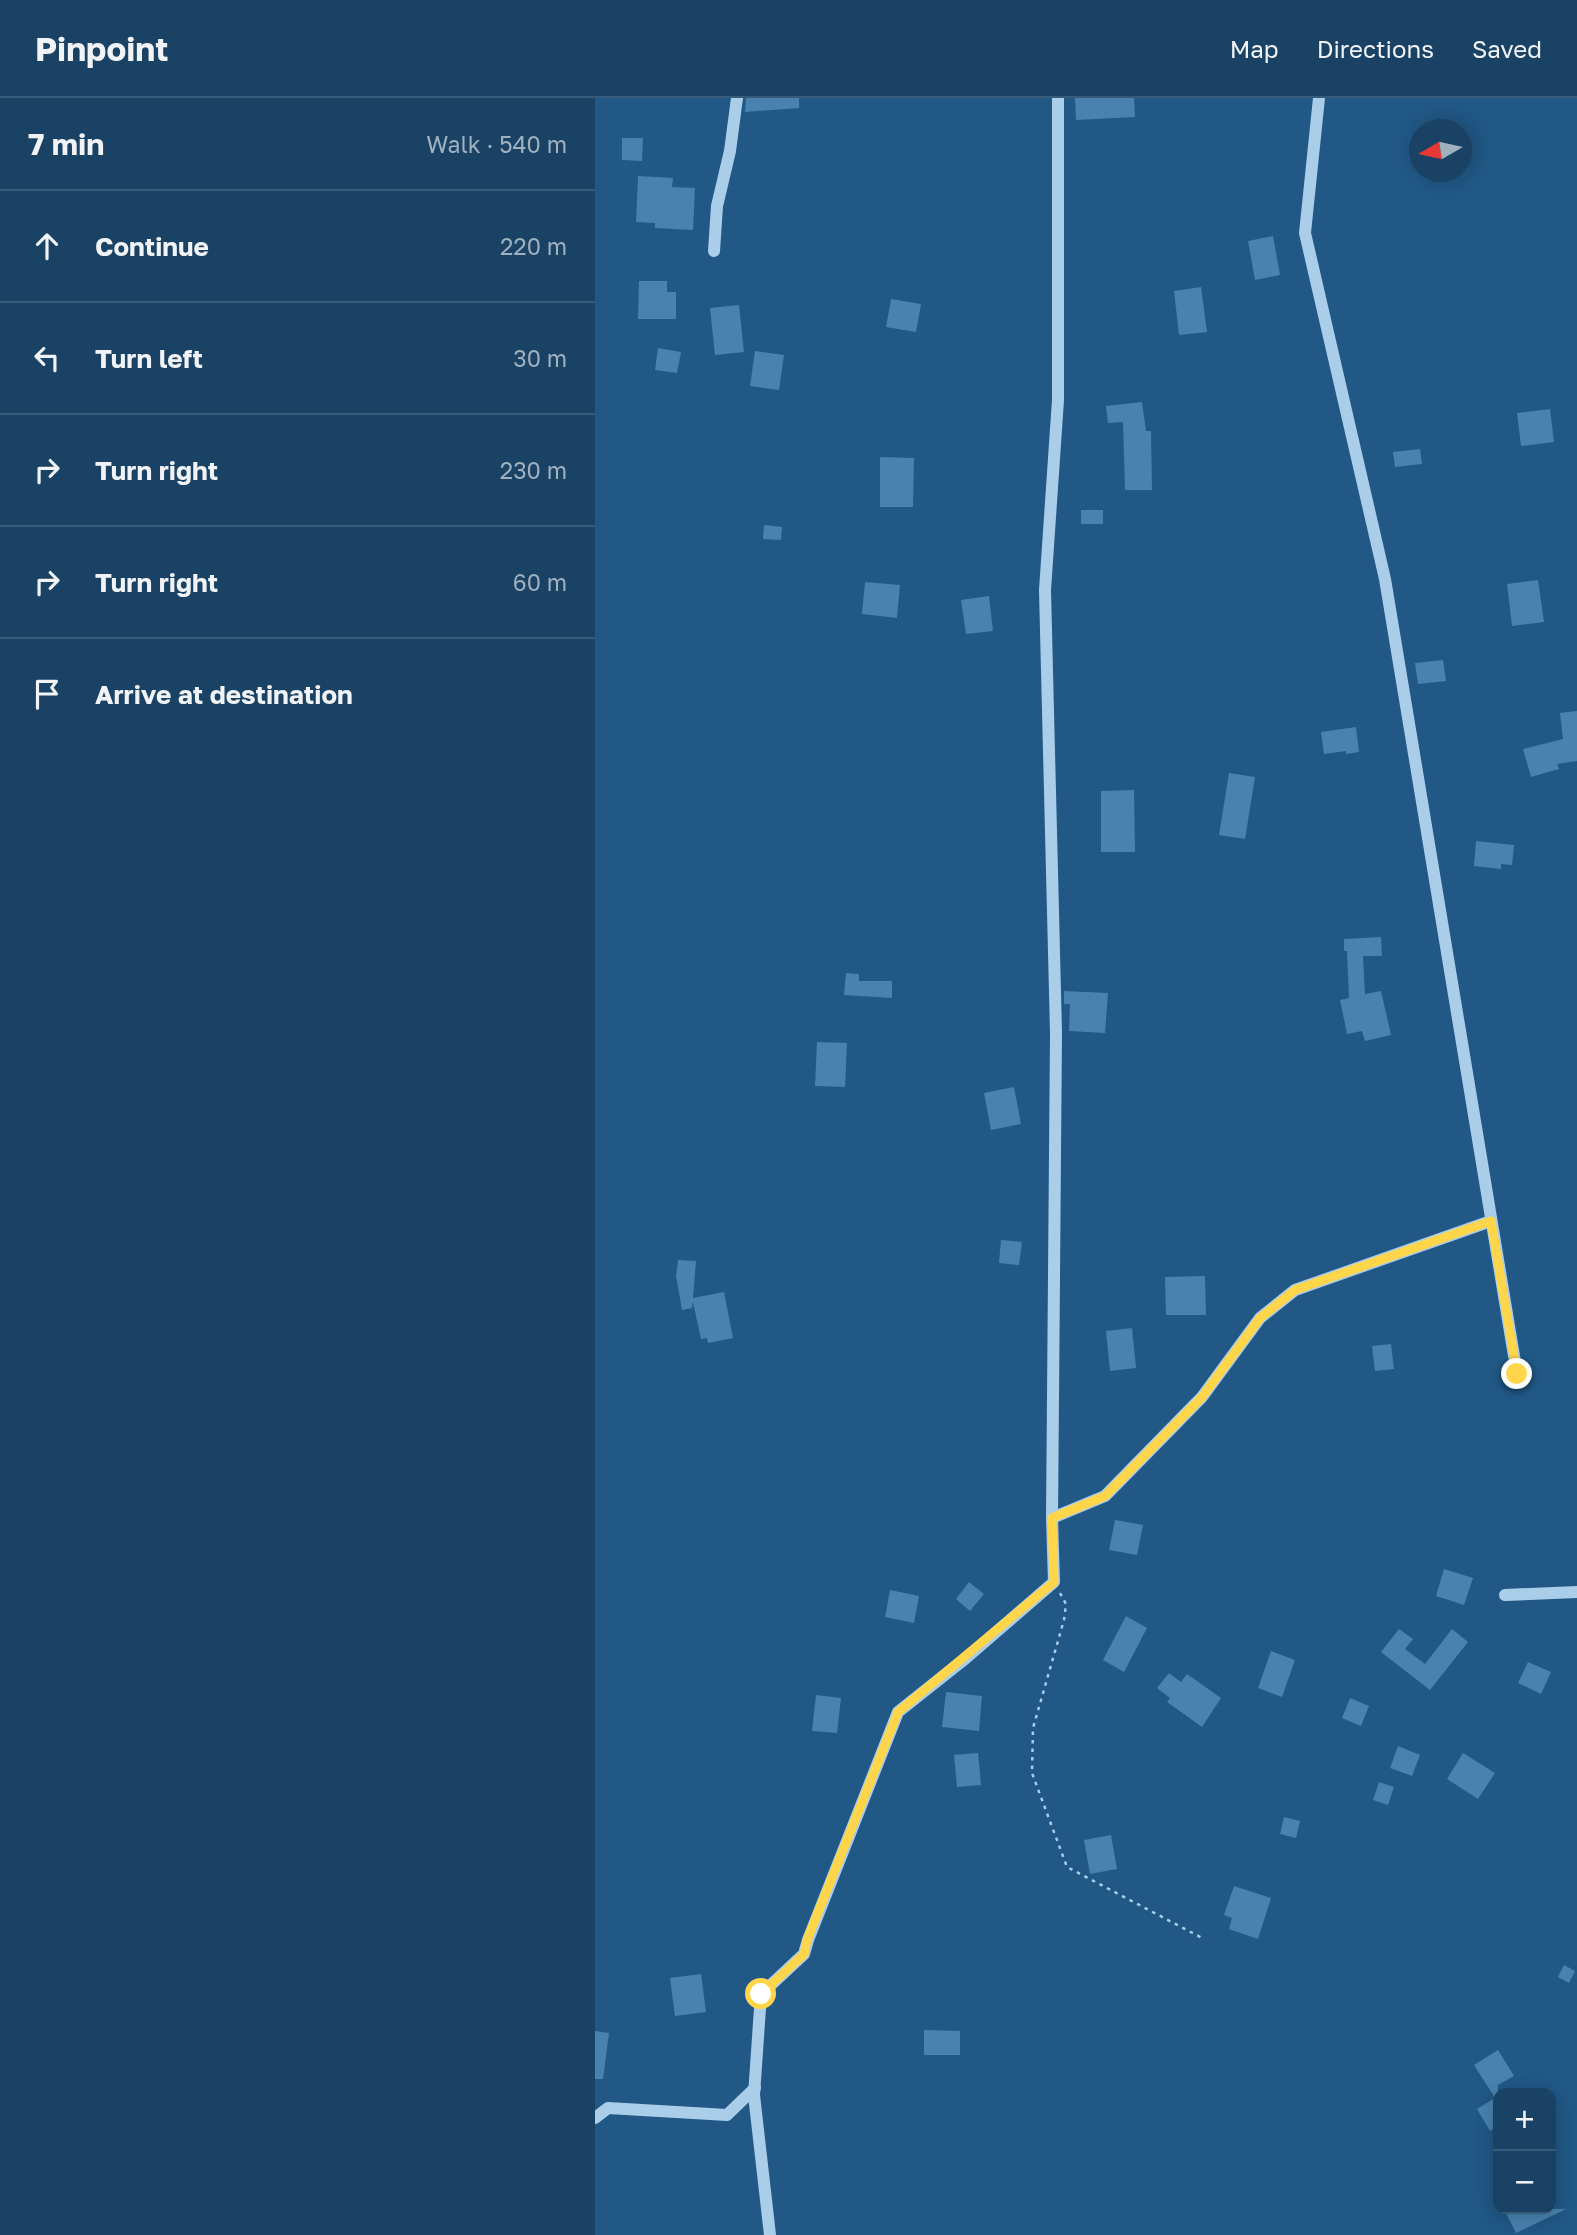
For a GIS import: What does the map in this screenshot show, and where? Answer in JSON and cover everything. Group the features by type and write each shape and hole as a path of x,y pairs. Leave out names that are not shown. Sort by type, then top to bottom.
{"street":[{"path":"714,251 717,206 730,151 737,98"},
{"path":"770,2235 755,2088 761,1994 804,1954 807,1940 898,1712 1054,1582 1052,1518 1056,1033 1045,590 1058,400 1058,98"},
{"path":"1319,98 1305,233 1385,579 1517,1374"},
{"path":"1052,1518 1105,1496 1202,1397 1260,1318 1295,1290 1491,1221"},
{"path":"1504,1595 1577,1592"},
{"path":"595,2118 608,2108 727,2115 755,2088"}],"path":[{"path":"1054,1582 1066,1604 1065,1620 1033,1728 1032,1773 1067,1867 1204,1939"}],"building":[{"path":"746,98 799,98 799,108 745,112"},
{"path":"1075,98 1134,98 1135,117 1076,120"},
{"path":"622,138 643,138 642,161 622,160"},
{"path":"638,176 673,178 672,187 695,188 693,230 655,228 655,223 636,222"},
{"path":"1273,236 1280,275 1255,280 1248,241"},
{"path":"639,281 667,281 667,292 676,292 676,319 638,319"},
{"path":"1201,287 1207,332 1179,335 1174,291"},
{"path":"891,299 921,304 916,332 886,327"},
{"path":"739,305 744,352 715,355 710,308"},
{"path":"658,348 681,352 677,373 655,370"},
{"path":"755,351 784,355 779,390 750,386"},
{"path":"1142,402 1146,431 1151,431 1152,490 1125,490 1123,422 1108,423 1106,406"},
{"path":"1550,409 1554,442 1521,446 1517,413"},
{"path":"1420,449 1422,464 1395,467 1393,452"},
{"path":"880,457 914,458 913,507 880,507"},
{"path":"1081,510 1103,510 1103,524 1081,524"},
{"path":"764,525 782,527 781,540 763,539"},
{"path":"1538,580 1544,622 1512,626 1507,584"},
{"path":"865,582 900,585 897,618 862,614"},
{"path":"989,596 993,631 966,634 961,600"},
{"path":"1443,660 1446,681 1418,684 1415,663"},
{"path":"1577,711 1577,761 1557,764 1559,769 1531,777 1523,749 1563,739 1560,713"},
{"path":"1356,727 1359,752 1324,754 1321,732"},
{"path":"1229,773 1255,777 1245,839 1219,835"},
{"path":"1134,790 1135,852 1101,852 1101,791"},
{"path":"1476,841 1514,845 1512,865 1501,864 1501,869 1474,866"},
{"path":"1381,937 1382,956 1363,956 1365,994 1381,991 1391,1035 1365,1041 1362,1031 1347,1034 1340,1000 1349,998 1344,939"},
{"path":"846,973 859,974 859,981 892,981 892,998 844,995"},
{"path":"1064,991 1108,993 1105,1033 1069,1031 1070,1004 1064,1004"},
{"path":"817,1042 847,1043 845,1087 815,1086"},
{"path":"1014,1087 1021,1124 991,1130 984,1093"},
{"path":"1001,1240 1022,1242 1019,1265 999,1263"},
{"path":"678,1260 696,1261 693,1298 724,1292 733,1338 708,1343 707,1338 701,1339 693,1302 692,1308 682,1310 676,1276"},
{"path":"1205,1276 1206,1315 1166,1315 1165,1277"},
{"path":"1132,1328 1136,1368 1110,1371 1106,1331"},
{"path":"1391,1344 1394,1369 1375,1371 1372,1346"},
{"path":"1115,1520 1143,1525 1137,1555 1109,1550"},
{"path":"1444,1569 1473,1578 1464,1605 1436,1596"},
{"path":"969,1582 984,1594 970,1611 956,1599"},
{"path":"890,1590 919,1596 914,1623 885,1617"},
{"path":"1126,1616 1147,1628 1124,1672 1103,1660"},
{"path":"1399,1629 1413,1639 1405,1649 1425,1664 1452,1629 1468,1642 1430,1690 1381,1652"},
{"path":"1271,1651 1295,1660 1282,1697 1258,1688"},
{"path":"1528,1662 1551,1672 1541,1694 1518,1683"},
{"path":"1169,1673 1181,1682 1187,1674 1221,1698 1202,1727 1167,1702 1170,1698 1157,1688"},
{"path":"946,1692 982,1696 979,1731 942,1727"},
{"path":"816,1695 841,1698 837,1733 812,1731"},
{"path":"1350,1698 1369,1706 1361,1726 1342,1718"},
{"path":"1398,1746 1420,1755 1412,1776 1390,1768"},
{"path":"978,1753 981,1785 957,1787 954,1755"},
{"path":"1463,1753 1495,1773 1478,1799 1447,1779"},
{"path":"1379,1782 1394,1787 1388,1805 1373,1800"},
{"path":"1284,1817 1300,1821 1296,1838 1280,1834"},
{"path":"1111,1835 1117,1869 1090,1874 1084,1840"},
{"path":"1234,1886 1271,1898 1258,1939 1229,1929 1232,1918 1224,1915"},
{"path":"1564,1965 1575,1971 1569,1983 1558,1977"},
{"path":"701,1974 706,2012 675,2016 670,1978"},
{"path":"924,2030 960,2031 960,2055 924,2055"},
{"path":"595,2031 609,2033 603,2079 595,2079"},
{"path":"1498,2050 1514,2076 1498,2085 1498,2088 1493,2088 1493,2095 1474,2065"},
{"path":"1493,2099 1493,2129 1490,2131 1477,2109"},
{"path":"1506,2214 1556,2214 1516,2233"}],"route":[{"path":"761,1994 804,1954 807,1940 898,1712 1054,1582 1052,1518 1105,1496 1202,1397 1260,1318 1295,1290 1491,1221 1517,1374"}]}
